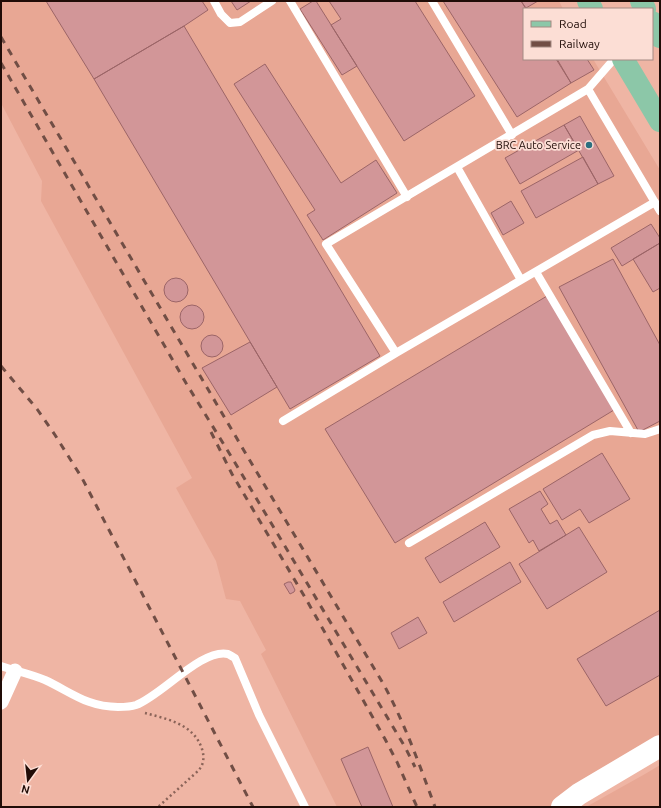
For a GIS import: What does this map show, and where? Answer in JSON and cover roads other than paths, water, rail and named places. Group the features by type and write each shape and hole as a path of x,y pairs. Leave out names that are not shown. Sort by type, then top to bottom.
{"main road":[{"path":"653,24 660,38"},
{"path":"624,60 660,121"},
{"path":"562,807 579,794 660,746"}],"street":[{"path":"1,702 8,669"}],"lane":[{"path":"214,1 221,14 230,23 240,22 272,1"},
{"path":"290,1 407,196"},
{"path":"432,1 512,134"},
{"path":"396,353 326,244 588,90 613,60"},
{"path":"588,90 660,210"},
{"path":"457,167 521,280"},
{"path":"283,421 396,353 655,202"},
{"path":"536,272 631,433"},
{"path":"409,543 593,435 610,431 645,434 660,429"},
{"path":"8,669 33,675 92,703 110,707 128,707 135,706 150,698 183,673 207,658 216,654 229,654 235,658 259,715 305,807"}],"railway":[{"path":"1,37 246,454 384,685 418,761 435,807"},
{"path":"1,63 186,383 405,747 415,767"},
{"path":"1,366 37,409 82,478 253,807"},
{"path":"211,432 232,474 306,599 385,739 417,807"}],"place":[{"name":"BRC Auto Service","path":"589,145"}]}
